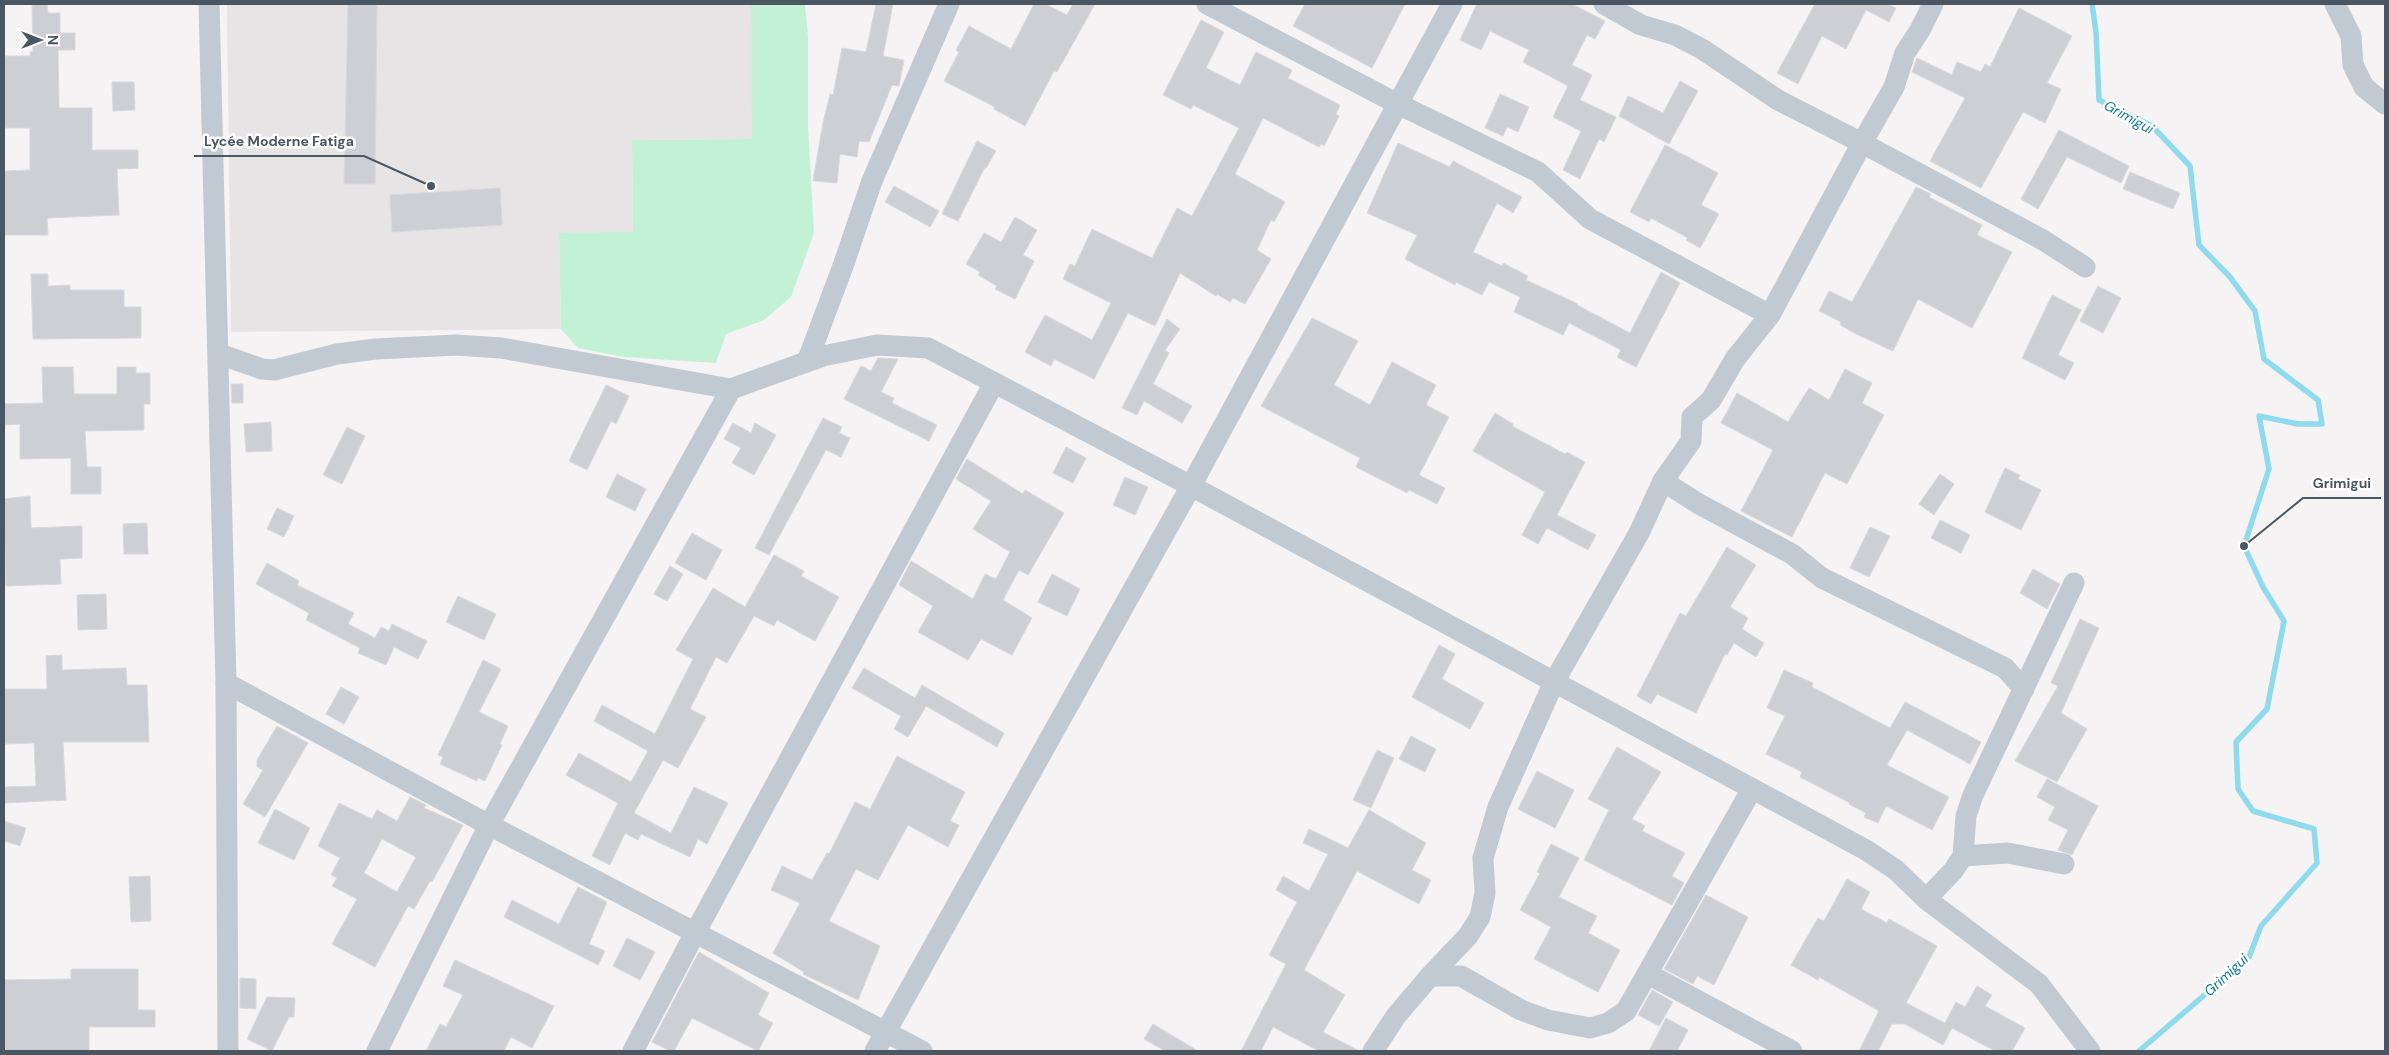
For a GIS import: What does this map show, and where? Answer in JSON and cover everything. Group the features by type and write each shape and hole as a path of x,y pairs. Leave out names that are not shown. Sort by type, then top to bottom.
{"street":[{"path":"209,4 226,683 228,1051"},
{"path":"807,362 872,181 949,4"},
{"path":"1207,4 1398,104 1538,172 1590,219 1770,315"},
{"path":"875,1051 1190,486 1452,4"},
{"path":"1604,4 1641,25 1675,35 1702,49 1778,100 1862,142 2043,240 2085,267"},
{"path":"1373,1051 1396,1016 1468,936 1480,917 1485,894 1483,858 1498,807 1554,682 1639,533 1664,481 1691,441 1692,417 1710,400 1736,359 1770,315 1862,142 1894,87 1905,53 1920,30 1933,4"},
{"path":"2336,4 2351,36 2354,65 2364,87 2385,104"},
{"path":"219,354 262,369 274,370 337,354 376,349 456,345 500,348 732,390 823,356 877,345 928,348 1190,486 1866,850 1896,870 1926,899 2039,984 2090,1051"},
{"path":"633,1051 695,933 994,383"},
{"path":"377,1051 490,825 732,390"},
{"path":"1664,481 1707,509 1792,554 1822,578 2005,668 2024,689"},
{"path":"1926,899 1954,871 1963,856 1966,816 1973,795 2074,583"},
{"path":"226,683 490,825 922,1051"},
{"path":"1430,976 1461,976 1521,1010 1548,1020 1590,1028 1608,1024 1626,1012 1752,789"},
{"path":"1963,856 2008,853 2064,864"},
{"path":"1648,974 1792,1051"}],"shaded area":[{"path":"227,4 751,4 753,139 632,140 633,233 559,234 561,329 231,332"}],"green space":[{"path":"751,4 805,4 808,37 808,126 814,233 791,297 764,320 726,334 716,363 624,357 578,348 561,329 559,233 633,232 632,140 752,139"}],"building":[{"path":"32,4 47,4 48,13 60,13 60,33 75,33 75,50 58,50 59,108 92,108 92,150 138,150 138,168 117,169 119,215 47,218 48,235 4,235 4,171 30,170 30,128 4,128 4,56 30,56 30,52 33,52"},
{"path":"348,4 377,4 375,184 344,184"},
{"path":"876,4 893,4 883,56 904,60 899,86 892,85 869,142 859,141 857,157 840,154 837,183 813,181 823,123 830,94 833,95 842,48 866,52"},
{"path":"1034,4 1045,4 1067,15 1073,4 1095,4 1057,72 1054,71 1025,126 994,109 995,107 944,81 959,52 956,50 969,26 1011,49"},
{"path":"1305,4 1405,4 1372,68 1293,26"},
{"path":"1477,4 1572,4 1605,21 1595,39 1587,35 1572,65 1592,75 1580,100 1616,117 1604,142 1599,139 1580,179 1563,170 1581,131 1553,117 1568,86 1523,62 1529,50 1490,31 1481,50 1460,40"},
{"path":"1815,4 1887,4 1896,8 1889,22 1866,10 1846,49 1822,36 1798,84 1777,73"},
{"path":"2019,8 2072,36 2047,83 2061,89 2045,123 2023,112 1981,188 1930,161 1965,98 1912,72 1917,58 1952,75 1957,62 1981,72 1985,64 1990,67"},
{"path":"1201,20 1224,32 1206,68 1240,85 1256,52 1292,70 1288,78 1340,105 1336,114 1339,116 1324,146 1321,144 1319,147 1263,118 1235,174 1285,202 1274,222 1271,220 1257,250 1271,259 1245,304 1233,298 1230,302 1217,294 1216,296 1180,273 1155,326 1128,313 1094,379 1054,359 1051,366 1025,352 1045,315 1092,340 1111,303 1063,279 1070,264 1075,266 1092,229 1152,258 1177,208 1192,216 1239,128 1193,105 1191,109 1163,95"},
{"path":"1680,81 1698,91 1669,144 1619,116 1628,96 1663,113"},
{"path":"112,82 134,82 135,110 113,111"},
{"path":"1500,94 1529,107 1518,132 1507,127 1503,136 1485,128"},
{"path":"2059,130 2129,166 2121,183 2067,157 2038,209 2021,199"},
{"path":"977,141 996,151 985,167 958,221 942,214"},
{"path":"1398,143 1450,167 1453,161 1522,197 1513,213 1497,203 1473,252 1502,266 1503,263 1528,276 1526,280 1578,304 1630,333 1661,272 1680,283 1636,367 1617,357 1621,350 1569,323 1563,335 1514,312 1520,297 1489,282 1482,295 1456,282 1455,285 1405,259 1417,235 1367,213"},
{"path":"1665,145 1718,173 1701,205 1719,214 1700,248 1686,240 1688,238 1651,218 1649,222 1630,212"},
{"path":"2130,172 2180,193 2173,209 2123,189"},
{"path":"894,186 939,211 930,227 885,202"},
{"path":"1916,187 1931,194 1929,197 1982,225 1977,235 2012,252 1972,328 1918,299 1893,351 1856,334 1840,325 1841,322 1819,311 1829,291 1852,302"},
{"path":"500,188 502,225 392,232 390,195"},
{"path":"1015,217 1037,230 1023,255 1034,261 1015,299 995,289 997,286 978,275 980,272 966,264 984,233 1001,242"},
{"path":"31,274 48,274 48,286 70,285 70,290 124,290 124,307 141,307 141,338 33,339"},
{"path":"2098,286 2121,298 2103,333 2080,321"},
{"path":"2052,295 2081,310 2058,355 2074,363 2065,380 2022,358"},
{"path":"1312,318 1358,341 1334,385 1370,405 1392,362 1436,385 1426,405 1449,417 1419,475 1445,488 1437,504 1409,490 1407,493 1356,467 1360,458 1261,406"},
{"path":"1167,319 1180,329 1165,350 1169,353 1153,384 1192,406 1182,423 1144,401 1137,415 1122,408"},
{"path":"878,358 898,359 881,392 894,398 892,403 937,425 929,441 844,399 861,366 871,371"},
{"path":"42,367 73,367 74,394 117,394 117,367 136,367 136,373 150,373 150,404 144,404 144,430 85,431 87,467 101,467 101,494 71,494 71,458 20,459 20,424 4,425 4,404 43,403"},
{"path":"1845,369 1872,383 1862,403 1884,415 1847,484 1825,473 1792,537 1741,511 1773,450 1721,423 1737,393 1788,422 1809,388 1829,400"},
{"path":"231,384 243,384 243,403 232,403"},
{"path":"606,385 629,396 616,424 611,421 587,470 569,461"},
{"path":"1495,413 1513,424 1512,426 1565,454 1567,452 1585,462 1557,515 1596,535 1588,550 1547,528 1538,544 1522,535 1545,492 1473,451"},
{"path":"823,418 842,427 839,433 850,438 841,457 826,450 769,555 755,548"},
{"path":"271,422 272,451 246,452 244,424"},
{"path":"733,423 751,433 755,423 776,435 754,475 732,463 741,448 724,439"},
{"path":"347,427 365,436 342,484 323,475"},
{"path":"1066,447 1086,458 1073,483 1053,473"},
{"path":"967,459 1023,494 1025,490 1064,513 1028,575 1019,570 1003,600 1032,618 1012,655 981,639 968,660 918,632 933,606 899,585 911,561 973,599 985,574 996,579 1010,552 973,529 991,501 956,479"},
{"path":"2005,468 2020,475 2018,479 2041,490 2021,530 1985,512"},
{"path":"617,474 646,489 635,511 606,497"},
{"path":"1940,474 1954,484 1934,515 1919,504"},
{"path":"1125,477 1148,487 1135,515 1113,505"},
{"path":"30,496 31,528 82,526 82,558 60,559 61,584 6,586 4,499"},
{"path":"277,508 294,516 284,537 267,529"},
{"path":"1940,520 1970,535 1961,553 1931,538"},
{"path":"147,523 148,554 124,554 123,524"},
{"path":"1870,527 1890,536 1869,577 1850,568"},
{"path":"692,533 722,550 706,580 675,563"},
{"path":"1727,547 1756,565 1730,607 1748,618 1742,629 1764,643 1756,657 1734,643 1727,655 1725,654 1696,713 1657,694 1651,704 1637,696 1680,613 1686,616"},
{"path":"774,555 804,571 801,576 839,597 815,641 777,620 774,626 754,616 727,663 716,657 690,709 706,717 678,768 663,760 634,813 671,833 694,787 728,803 707,844 698,839 690,857 641,834 638,840 625,833 610,865 592,856 618,803 566,775 579,753 631,782 648,751 594,721 602,705 655,734 693,659 676,650 713,588 745,607"},
{"path":"267,563 299,581 297,585 354,613 348,624 375,638 381,627 389,631 392,624 427,641 418,659 394,647 386,665 358,653 360,648 306,620 309,613 256,584"},
{"path":"670,566 683,574 667,601 654,594"},
{"path":"2033,569 2060,584 2047,609 2020,593"},
{"path":"1052,574 1080,589 1067,616 1038,602"},
{"path":"106,594 107,629 78,630 77,595"},
{"path":"458,596 496,614 484,640 446,622"},
{"path":"2080,619 2099,628 2061,713 2087,729 2057,782 2015,761 2058,686 2051,683"},
{"path":"1439,645 1455,654 1442,679 1484,703 1470,729 1412,697"},
{"path":"62,655 62,670 126,668 127,685 147,685 149,742 63,742 66,800 4,803 4,787 36,786 34,743 4,744 4,689 47,689 46,656"},
{"path":"483,660 501,669 479,712 508,726 500,744 502,745 485,781 478,778 477,781 440,764 443,757 438,755"},
{"path":"864,668 915,698 922,685 1004,733 997,747 926,706 908,737 894,729 901,716 852,688"},
{"path":"1784,670 1813,683 1812,687 1890,728 1905,702 1981,742 1970,764 1907,730 1887,765 1949,797 1932,830 1886,806 1878,823 1864,817 1866,813 1800,777 1802,772 1766,754 1785,716 1767,708"},
{"path":"341,687 359,697 344,724 326,714"},
{"path":"277,726 308,743 265,817 243,804 263,770 257,767 257,760"},
{"path":"1411,736 1436,749 1425,772 1399,759"},
{"path":"1617,747 1661,772 1632,819 1645,826 1642,831 1685,853 1672,876 1684,883 1672,905 1584,860 1609,810 1588,799"},
{"path":"1377,750 1394,758 1371,808 1353,800"},
{"path":"897,756 965,792 950,821 959,825 948,847 908,825 878,880 856,869 829,921 880,946 858,1000 803,974 804,972 773,953 800,903 771,890 782,866 812,880 827,853 829,854 855,802 870,809"},
{"path":"1537,771 1574,790 1555,828 1518,809"},
{"path":"2047,779 2098,806 2072,855 2058,850 2068,830 2048,820 2055,807 2037,797"},
{"path":"410,797 426,805 424,808 463,825 432,882 430,881 414,909 408,906 375,967 332,944 357,899 332,886 337,878 331,875 340,858 318,846 339,803 372,819 377,810 397,821","holes":["382,839 416,857 397,892 364,873"]},
{"path":"275,809 310,828 294,860 258,843"},
{"path":"1369,810 1426,843 1412,870 1431,880 1419,904 1357,871 1304,970 1345,995 1323,1032 1359,1051 1319,1051 1273,1027 1261,1051 1241,1051 1286,964 1269,955 1297,902 1276,890 1283,876 1309,891 1328,854 1303,843 1309,829 1348,848"},
{"path":"4,821 26,828 20,846 4,841"},
{"path":"1551,844 1579,858 1559,897 1597,916 1588,933 1620,950 1598,992 1534,959 1551,927 1520,910 1540,873 1537,872"},
{"path":"150,876 151,921 131,922 129,877"},
{"path":"1847,879 1870,892 1861,909 1887,923 1889,919 1937,946 1906,1003 1945,1023 1956,1002 1965,1007 1977,986 1992,995 1985,1006 2025,1028 2012,1051 1995,1051 1952,1028 1943,1045 1905,1024 1892,1024 1878,1051 1859,1051 1879,1011 1819,977 1818,980 1791,965 1818,918 1824,921"},
{"path":"578,887 607,902 589,944 605,951 598,965 504,917 512,900 559,924"},
{"path":"1706,895 1748,917 1714,985 1697,976 1693,984 1664,969"},
{"path":"627,938 655,952 640,980 613,966"},
{"path":"699,952 769,993 758,1015 773,1023 758,1051 692,1018 674,1051 670,1051 652,1042"},
{"path":"455,960 554,1006 532,1048 511,1037 504,1051 426,1051 440,1024 446,1027 463,995 443,986"},
{"path":"71,969 138,969 138,1010 155,1010 155,1027 89,1027 89,1051 4,1051 4,980 71,979"},
{"path":"240,978 256,979 256,1009 240,1008"},
{"path":"1652,990 1673,1002 1659,1026 1638,1015"},
{"path":"267,997 295,998 294,1017 289,1017 272,1051 247,1039"},
{"path":"1666,1018 1688,1030 1677,1051 1649,1051"},
{"path":"1153,1024 1198,1051 1165,1051 1144,1039"}],"waterway":[{"name":"Grimigui","path":"2092,4 2096,32 2099,100 2152,126 2190,166 2199,245 2230,277 2255,311 2264,359 2318,400 2322,424 2298,424 2259,416 2269,469 2244,546 2263,587 2284,621 2267,709 2236,742 2238,789 2253,811 2314,829 2317,863 2261,926 2249,957 2139,1051"}],"place":[{"name":"Lycée Moderne Fatiga","path":"431,186"},
{"name":"Grimigui","path":"2244,546"}]}
